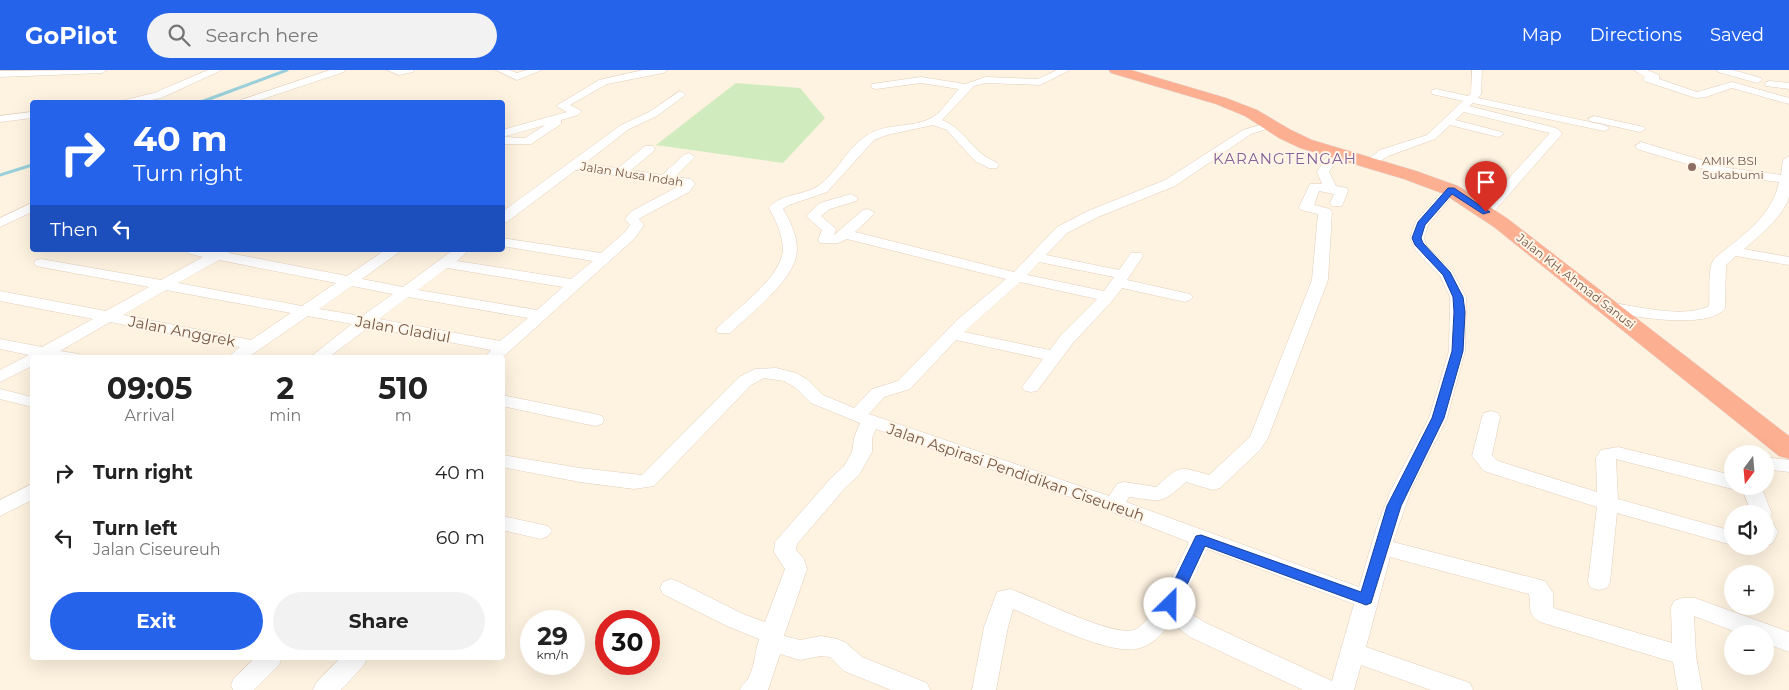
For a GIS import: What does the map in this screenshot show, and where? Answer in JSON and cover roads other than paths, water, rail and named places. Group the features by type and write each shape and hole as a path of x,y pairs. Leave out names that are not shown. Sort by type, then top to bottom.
{"highway":[{"name":"Jalan KH. Ahmad Sanusi","path":"1116,70 1220,101 1251,113 1306,144 1451,190 1486,212 1784,446"}],"street":[{"path":"1,81 24,72 102,70"},
{"path":"138,100 157,96 217,70"},
{"path":"251,100 339,70"},
{"path":"392,70 399,72 409,70"},
{"path":"502,70 517,77 537,70"},
{"path":"505,140 522,143 530,141 576,111 561,106 593,86 630,75 663,70"},
{"path":"724,330 777,279 787,264 790,250 785,225 776,208 784,202 822,189 870,138 884,132 934,121 942,116 970,84 986,80 1040,82 1064,70"},
{"path":"1369,163 1384,153 1431,137 1470,100 1477,70"},
{"path":"1639,70 1655,77 1649,79 1696,95 1732,86 1789,99"},
{"path":"1722,70 1770,84 1789,86"},
{"path":"876,86 921,80 967,88"},
{"path":"1770,84 1781,90 1789,99"},
{"path":"1436,92 1604,128"},
{"path":"505,217 625,127 653,114 680,94"},
{"path":"1470,100 1640,129"},
{"path":"1470,100 1554,131 1556,134 1486,212"},
{"path":"0,118 30,115"},
{"path":"505,133 552,118 568,115"},
{"path":"934,121 951,128 979,158 993,165"},
{"path":"1446,121 1498,134"},
{"path":"752,690 758,686 767,662 771,639 796,570 796,564 785,552 786,542 838,483 852,470 862,452 863,418 878,393 904,385 952,334 1017,277 1062,230 1093,214 1170,183 1248,132 1270,125"},
{"path":"1641,146 1727,172 1787,183"},
{"path":"620,172 649,149"},
{"path":"1330,189 1328,180 1322,172 1336,153"},
{"path":"665,178 689,157"},
{"path":"1608,307 1684,315 1712,313 1717,308 1719,264 1779,204 1787,183 1789,160"},
{"name":"Jalan Nusa Indah","path":"574,166 665,178 690,184 637,214 632,219 637,225 636,229 604,258"},
{"path":"1114,505 1124,489 1160,494 1183,474 1214,483 1258,441 1320,280 1325,212 1306,207 1315,187 1342,191 1337,203"},
{"path":"1342,690 1366,599 1397,498 1438,418 1457,351 1458,297 1447,274 1421,248 1417,238 1421,224 1451,190"},
{"path":"851,198 825,206 813,216 828,229 825,240 838,239 868,214"},
{"path":"0,222 30,208"},
{"path":"845,234 1017,277 1108,296"},
{"path":"505,242 604,258"},
{"path":"1731,251 1789,260"},
{"path":"40,355 222,252 348,281 541,314"},
{"path":"239,355 391,252"},
{"path":"321,355 459,252"},
{"path":"1031,388 1067,339 1108,296 1136,256"},
{"path":"1036,257 1185,297"},
{"path":"498,352 604,258"},
{"name":"Jalan Gladiul","path":"41,263 364,322 498,352"},
{"path":"444,263 574,284"},
{"name":"Jalan Anggrek","path":"0,296 253,345"},
{"path":"952,334 1054,356"},
{"path":"0,344 35,355"},
{"path":"0,378 30,361"},
{"name":"Jalan Aspirasi Pendidikan Ciseureuh","path":"505,462 580,476 634,482 646,481 698,432 744,381 761,373 776,373 790,377 802,384 817,399 863,418 1114,505 1201,540 1366,599"},
{"path":"0,394 30,402"},
{"path":"505,401 594,420"},
{"path":"1491,417 1482,456 1484,461 1504,471 1608,504 1724,536"},
{"path":"1599,582 1608,504 1606,458 1608,454 1618,453 1724,480"},
{"path":"1774,465 1789,466"},
{"path":"0,509 30,492"},
{"path":"505,524 541,531"},
{"path":"984,690 996,627 1005,598 1010,598 1112,639 1136,640 1177,611 1201,540"},
{"path":"1381,547 1537,587 1542,593 1541,611 1548,616 1684,656"},
{"path":"671,588 771,639 800,650 821,646 837,649 854,664 918,690"},
{"path":"1695,688 1684,656 1682,607 1695,607 1789,642"},
{"path":"1177,611 1198,630 1327,690"},
{"path":"1352,652 1461,690"},
{"path":"242,685 268,660"},
{"path":"325,690 353,660"}],"waterway":[{"path":"206,100 287,70"},
{"path":"0,175 30,166"}],"place":[{"name":"AMIK BSI Sukabumi","path":"1692,167"}],"district":[{"name":"KARANGTENGAH","path":"1285,158"}]}
